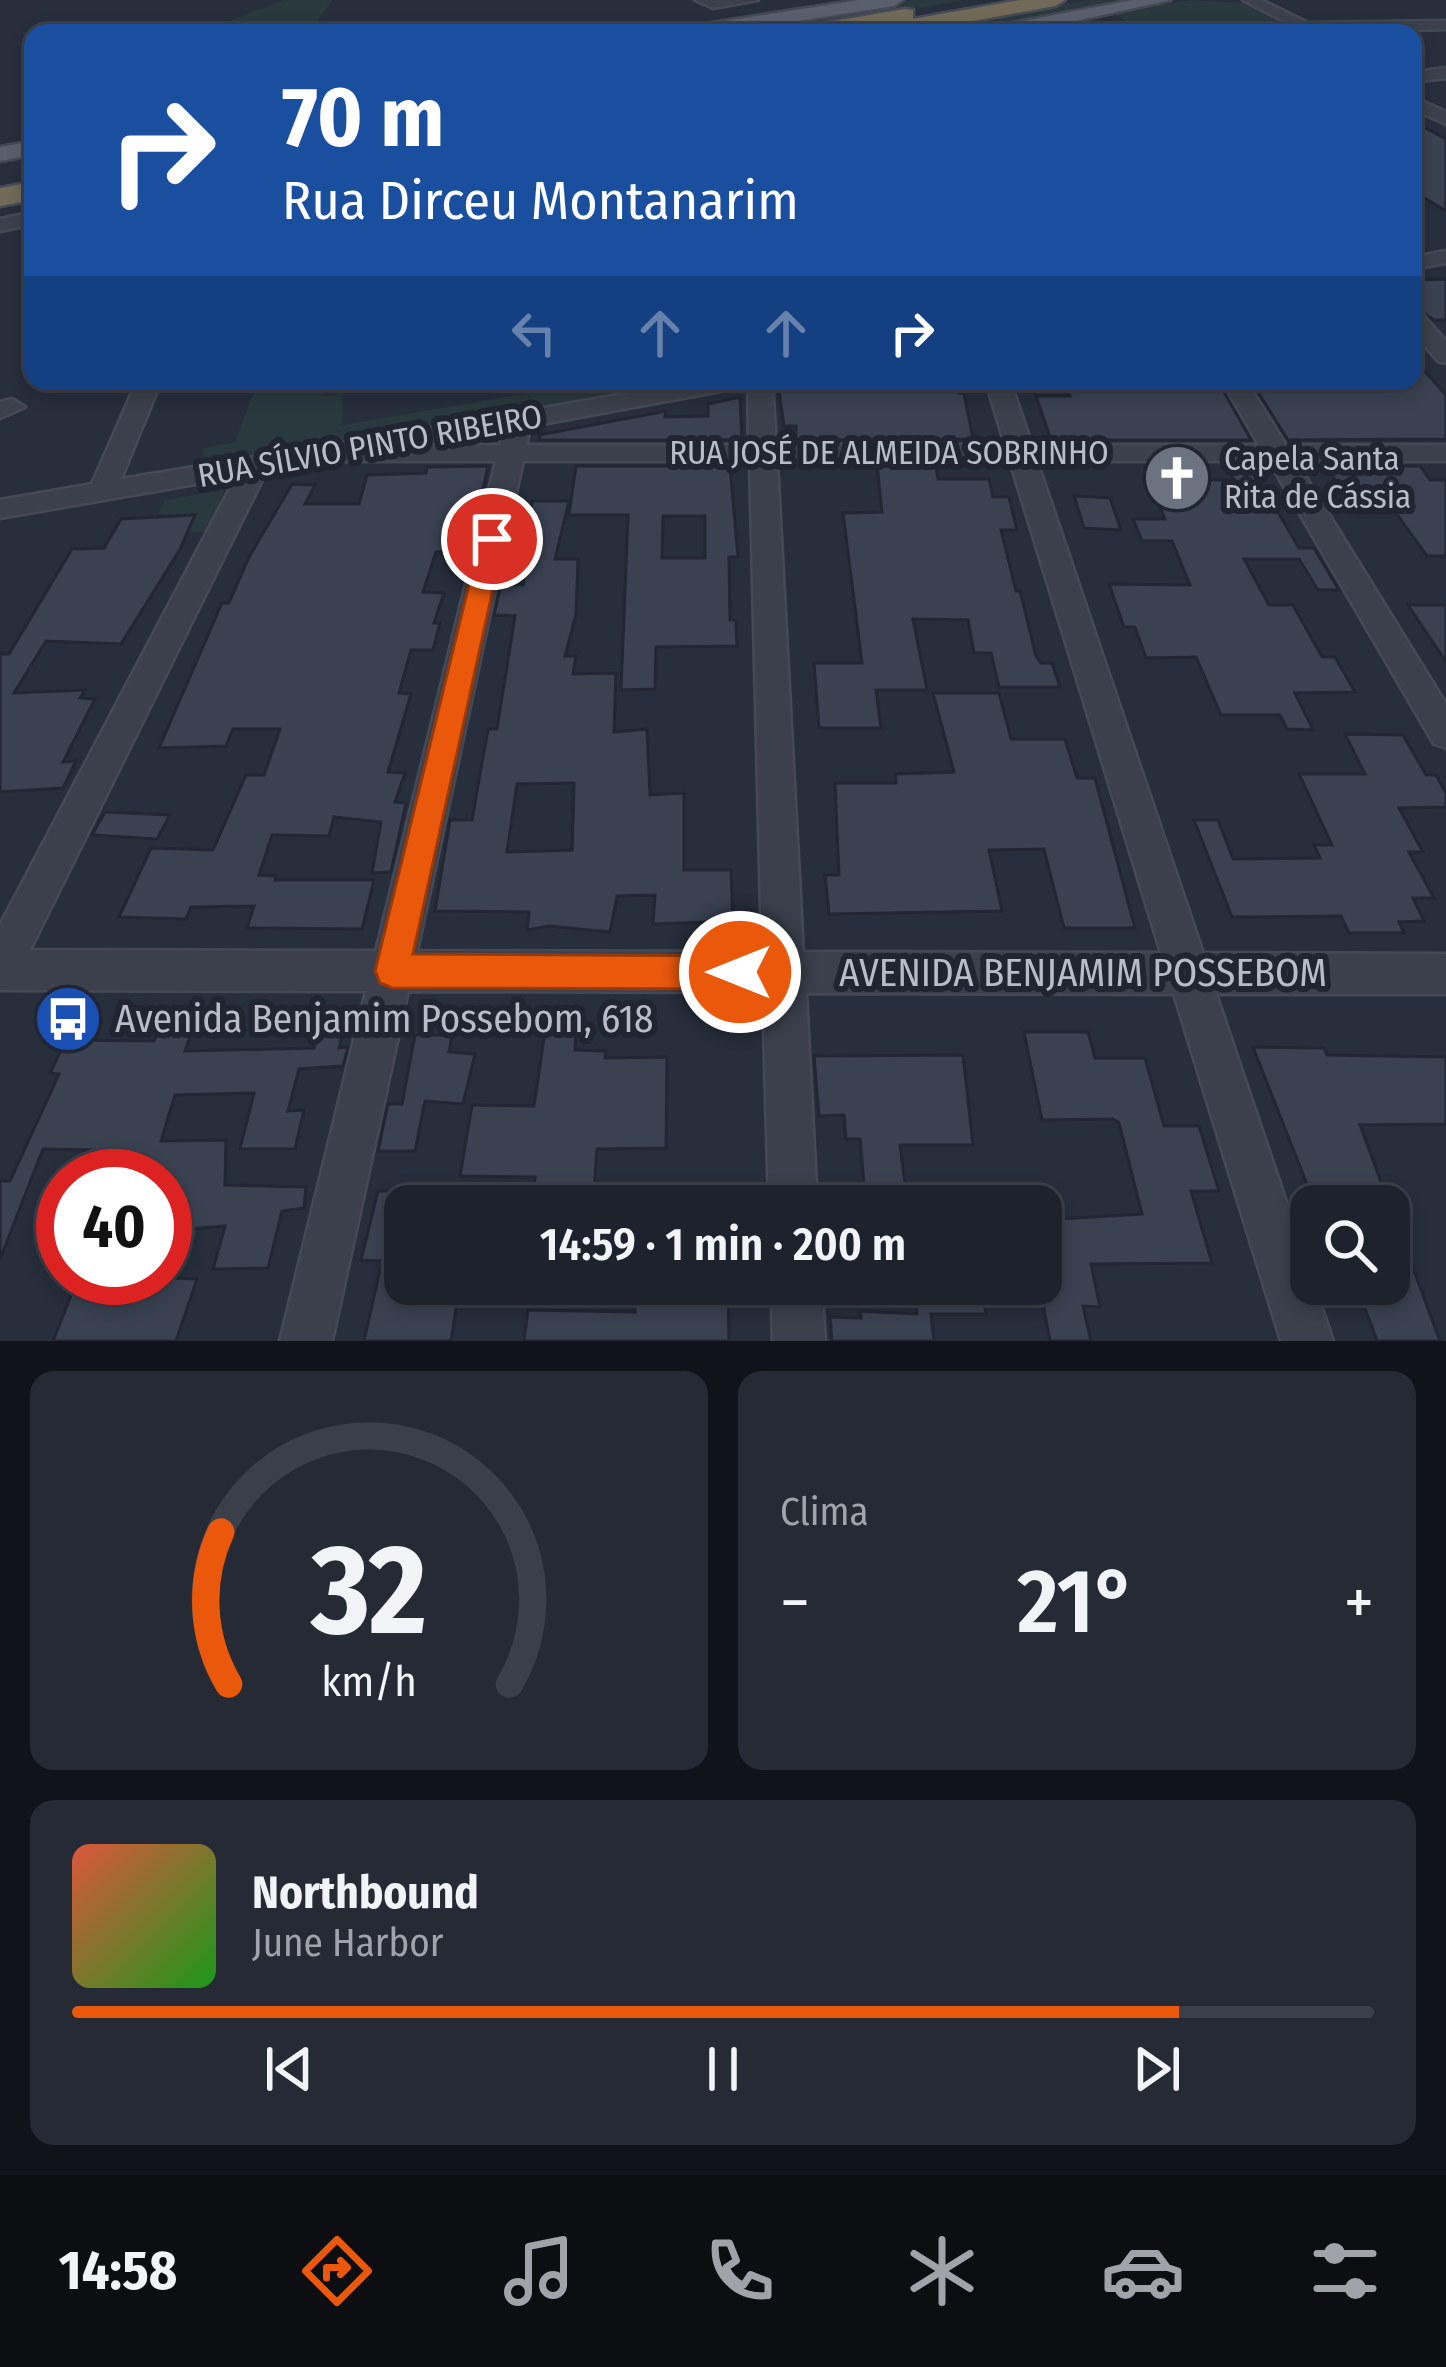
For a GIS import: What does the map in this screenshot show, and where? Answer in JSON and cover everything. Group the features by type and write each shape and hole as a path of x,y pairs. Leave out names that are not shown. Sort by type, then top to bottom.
{"highway":[{"path":"855,24 988,0"},
{"path":"921,24 1055,0"}],"main road":[{"path":"738,24 894,0"},
{"path":"1038,24 1162,0"}],"street":[{"path":"703,0 747,1 772,18"},
{"path":"1250,0 1300,24"},
{"path":"1422,328 1446,356"},
{"path":"102,493 144,390"},
{"name":"RUA SÍLVIO PINTO RIBEIRO","path":"516,436 703,390"},
{"path":"760,390 793,1185"},
{"path":"1001,390 1307,1341"},
{"path":"1240,390 1446,734"},
{"path":"306,1341 516,436"},
{"name":"RUA JOSÉ DE ALMEIDA SOBRINHO","path":"332,452 516,436 763,453 1446,453"},
{"name":"RUA SÍLVIO PINTO RIBEIRO","path":"0,509 332,452"},
{"path":"0,969 256,466"},
{"name":"AVENIDA BENJAMIM POSSEBOM","path":"0,969 1446,974"},
{"path":"797,1305 799,1341"}],"shaded area":[{"path":"283,0 333,0 315,24 222,24"},
{"path":"911,0 965,0 833,24 762,24"},
{"path":"1086,0 1154,0 1027,24 949,24"},
{"path":"1190,0 1244,3 1286,24 1130,24 1111,12"},
{"path":"255,390 323,390 324,396 342,393 343,423 336,426 548,390 663,390 197,471 204,448 235,442"},
{"path":"224,490 209,533 188,531 194,515 158,514 165,500"}],"building":[{"path":"1422,126 1446,139 1446,211 1422,196"},
{"path":"1446,279 1446,320 1422,313 1422,280"},
{"path":"1422,368 1446,395 1446,439 1288,440 1257,390 1422,390"},
{"path":"958,390 964,393 973,439 796,440 796,426 784,426 779,391"},
{"path":"1068,390 1223,390 1251,440 1051,440 1036,396 1070,396"},
{"path":"740,397 742,440 540,440 539,435 666,411 665,417 708,416 708,404"},
{"path":"488,466 470,550 436,552 423,592 444,593 434,623 440,623 433,650 411,650 399,693 411,694 388,772 405,773 395,802 406,803 391,872 372,873 381,822 334,817 329,836 272,835 259,875 276,876 275,880 374,880 362,929 247,928 254,906 191,907 186,919 119,917 151,848 213,850 246,775 264,775 280,729 233,729 226,746 159,748 222,603 229,603 249,557 292,484 315,485 305,504 359,504 367,475"},
{"path":"576,466 730,466 738,557 729,557 730,620 736,620 737,646 656,647 655,689 621,690 628,515 569,515","holes":["663,516 705,516 705,558 662,558"]},
{"path":"877,466 936,466 938,479 989,479 993,497 1009,497 1017,530 1001,530 1016,591 1020,591 1036,656 1041,663 1052,663 1060,687 999,687 991,653 974,653 968,620 913,619 927,690 876,690 881,728 819,728 814,663 862,663 843,513 882,512"},
{"path":"1227,466 1251,466 1299,548 1314,548 1339,590 1318,590 1299,559 1244,559 1269,605 1293,605 1322,657 1335,657 1355,692 1295,693 1313,730 1287,729 1280,715 1221,715 1196,657 1146,658 1135,627 1124,627 1109,584 1190,585 1172,541 1142,541 1133,519 1165,519 1149,480 1234,480"},
{"path":"1326,466 1420,466 1430,480 1446,480 1446,556 1427,556 1396,513 1358,513"},
{"path":"1074,496 1110,498 1121,530 1084,528"},
{"path":"532,501 569,501 555,559 578,559 576,614 565,656 576,656 573,674 616,673 614,732 647,729 650,795 684,793 684,870 731,870 733,921 653,924 655,895 617,896 610,932 549,926 527,930 529,912 435,911 450,820 472,820 488,729 497,729 515,616 494,615 501,584 523,585","holes":["574,783 572,850 507,852 517,784"]},
{"path":"195,515 179,551 121,644 46,641 14,693 85,690 80,698 95,699 63,762 76,761 63,788 0,792 0,654 9,654 72,549 104,548 121,519"},
{"path":"1408,605 1446,605 1446,662"},
{"path":"933,693 999,693 1011,739 1065,739 1077,778 1095,778 1135,928 1064,928 1044,849 989,850 1002,911 829,914 825,875 839,875 835,783 896,783 895,774 954,772"},
{"path":"1345,734 1403,735 1426,775 1436,775 1446,793 1446,807 1399,808 1423,852 1409,852 1434,898 1413,898 1424,921 1399,922 1404,933 1349,933 1341,916 1232,917 1194,820 1218,820 1233,859 1320,858 1314,845 1332,845 1299,774 1365,774"},
{"path":"105,812 170,815 157,839 92,835"},
{"path":"159,1029 193,1029 185,1051 314,1048 317,1034 343,1033 339,1048 348,1047 343,1066 299,1069 288,1111 304,1110 295,1149 240,1149 254,1093 175,1095 161,1141 226,1140 225,1185 306,1187 304,1208 282,1211 268,1268 213,1269 225,1226 192,1229 192,1149 36,1149 36,1167 0,1259 0,1181 10,1181 59,1074 50,1073 66,1040 154,1041"},
{"path":"545,1031 576,1032 575,1050 606,1051 605,1058 667,1057 666,1148 597,1149 594,1185 534,1185 535,1177 460,1176 472,1105 534,1106"},
{"path":"1024,1032 1088,1032 1095,1058 1145,1058 1164,1126 1199,1126 1219,1191 1191,1191 1212,1263 1091,1264 1100,1307 1083,1306 1091,1341 1050,1341 1043,1305 1062,1305 1062,1219 1142,1214 1119,1123 1113,1119 1042,1120"},
{"path":"415,1035 452,1035 449,1052 475,1054 463,1104 425,1101 415,1151 378,1151 388,1104 402,1104"},
{"path":"1253,1047 1324,1048 1327,1055 1446,1057 1446,1124 1360,1125 1382,1185 1307,1185"},
{"path":"963,1055 973,1145 900,1145 905,1185 864,1185 860,1139 846,1139 844,1115 819,1116 814,1056"},
{"path":"378,1191 384,1191 384,1305 457,1305 451,1341 364,1341 382,1261 361,1260"},
{"path":"1410,1260 1440,1341 1377,1341 1364,1305 1410,1305"},
{"path":"67,1305 188,1305 176,1341 53,1341"},
{"path":"635,1305 728,1305 729,1341 524,1341 528,1310 635,1312"},
{"path":"916,1305 984,1305 986,1314 931,1314 934,1341 832,1341 830,1317 861,1318 860,1311 917,1314"}],"place":[{"name":"Capela Santa Rita de Cássia","path":"1177,478"},
{"name":"Avenida Benjamim Possebom, 618","path":"68,1019"}],"route":[{"path":"492,539 392,971 740,972"}]}
